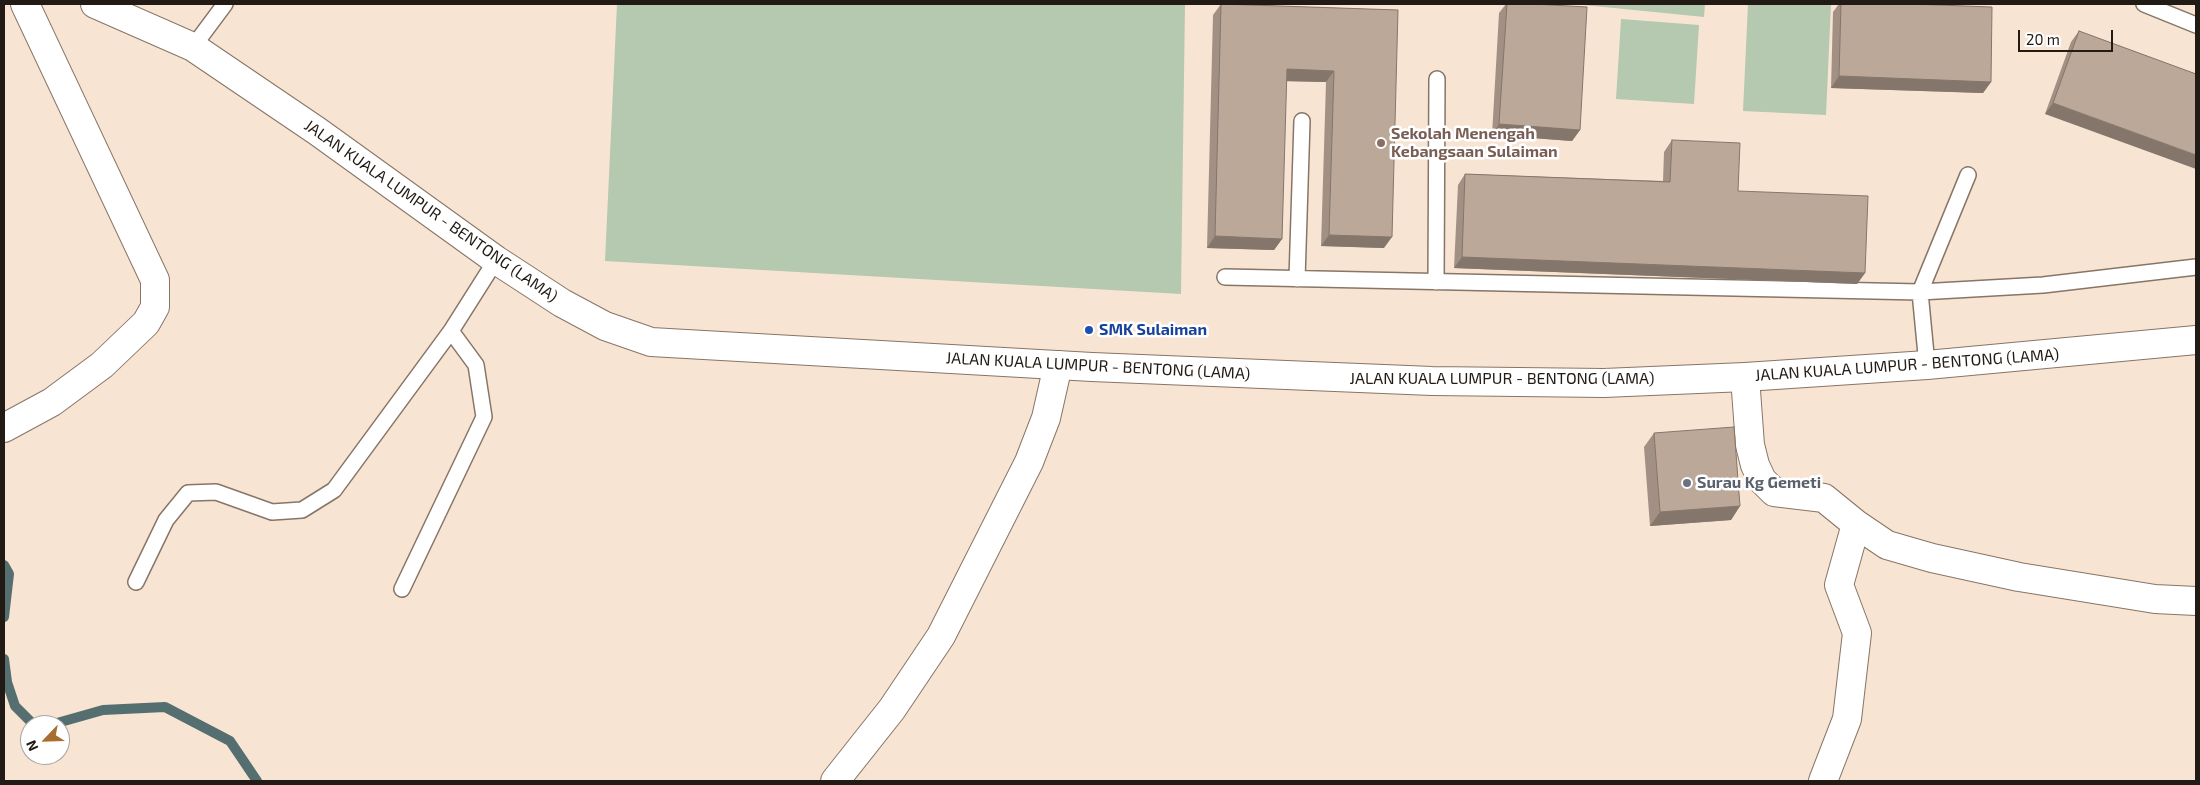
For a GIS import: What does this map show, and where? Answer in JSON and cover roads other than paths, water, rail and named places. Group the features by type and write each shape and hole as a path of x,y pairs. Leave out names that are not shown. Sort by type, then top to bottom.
{"street":[{"path":"4,428 52,402 102,364 146,323 155,307 155,280 25,4"},
{"name":"JALAN KUALA LUMPUR - BENTONG (LAMA)","path":"95,4 194,47 317,131 496,260 562,303 605,326 651,342 1058,365 1432,381 1604,383 1746,377 1927,365 2196,340"},
{"path":"835,781 892,709 941,636 1030,462 1046,418 1058,365"},
{"path":"1746,377 1750,445 1755,465 1762,480 1774,492 1824,498 1856,524 1887,545 1932,558 2019,577 2155,599 2196,601"},
{"path":"1823,781 1847,719 1857,633 1839,584 1856,524"}],"lane":[{"path":"194,47 224,4"},
{"path":"2144,4 2196,25"},
{"path":"1436,282 1437,79"},
{"path":"1297,279 1302,121"},
{"path":"1927,365 1920,292 1968,175"},
{"path":"136,582 166,520 188,493 216,492 272,512 302,510 334,490 451,331 496,260"},
{"path":"1225,277 1920,292 2043,285 2196,267"},
{"path":"402,589 484,417 476,365 451,331"}],"waterway":[{"path":"4,565 9,574 4,617"},
{"path":"4,659 7,682 15,706 24,715"},
{"path":"70,719 103,710 165,707 230,741 257,781"}],"place":[{"name":"Sekolah Menengah Kebangsaan Sulaiman","path":"1381,143"},
{"name":"SMK Sulaiman","path":"1089,330"},
{"name":"Surau Kg Gemeti","path":"1687,483"}]}
